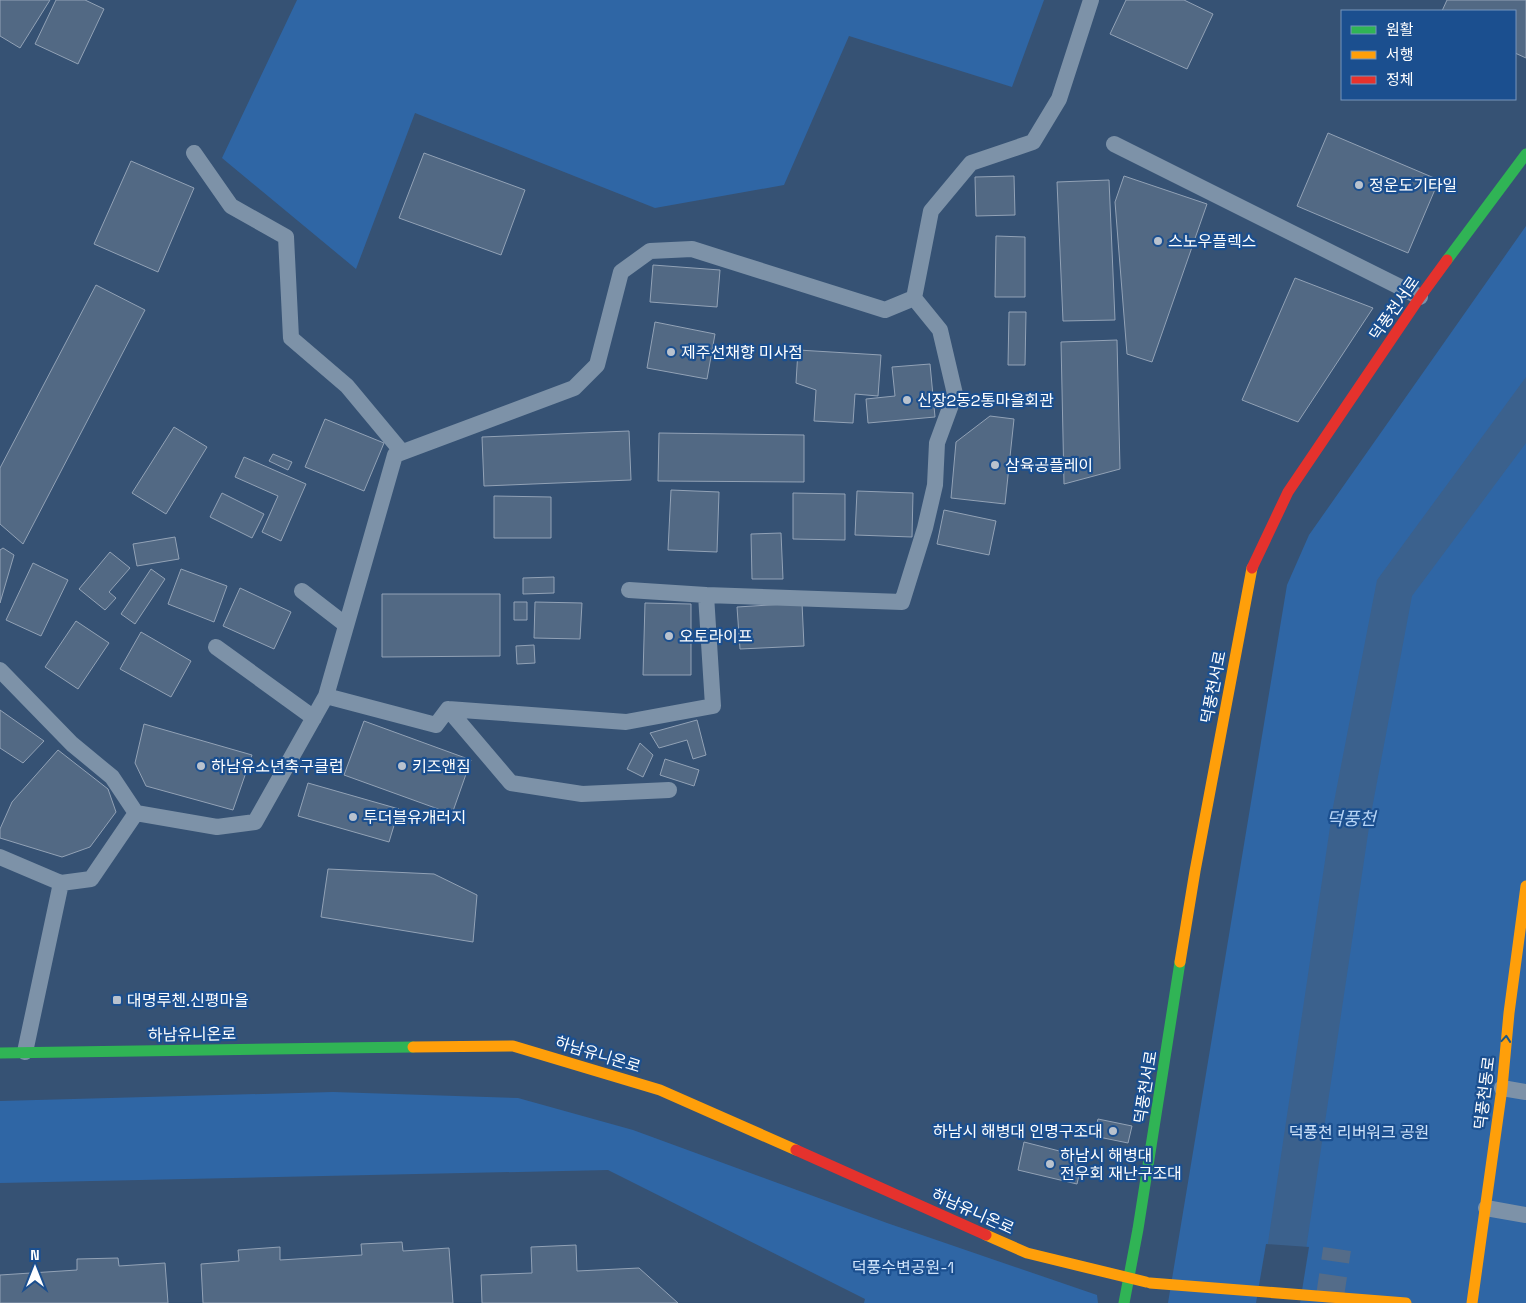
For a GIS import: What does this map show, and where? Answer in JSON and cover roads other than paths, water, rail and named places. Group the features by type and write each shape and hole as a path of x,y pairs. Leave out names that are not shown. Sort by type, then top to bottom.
{"street":[{"name":"덕풍천서로","path":"1124,1303 1138,1229 1195,871 1253,565 1288,492 1420,297 1526,154"},
{"name":"덕풍천동로","path":"1472,1303 1502,1088 1509,1013 1526,886"},
{"name":"하남유니온로","path":"0,1053 513,1046 660,1090 1027,1253 1150,1282 1406,1303"}],"lane":[{"path":"914,298 931,211 971,163 1033,142 1059,99 1091,0"},
{"path":"1114,144 1420,297"},
{"path":"194,153 231,206 286,237 291,338 347,386 402,452"},
{"path":"0,670 72,744 112,777 136,812 217,827 255,822 326,696 395,455 574,388 597,364 621,272 650,251 692,248 885,310 914,298"},
{"path":"629,590 706,595 902,602 925,528 935,486 937,443 955,394 940,330 914,298"},
{"path":"302,591 346,625"},
{"path":"448,709 626,722 713,706 706,595"},
{"path":"216,646 314,718"},
{"path":"326,696 436,725 448,709"},
{"path":"448,709 511,783 582,794 669,790"},
{"path":"0,857 61,883 91,879 136,812"},
{"path":"25,1052 61,883"},
{"path":"1502,1088 1526,1092"},
{"path":"1486,1208 1526,1215"}],"water":[{"name":"덕풍천","path":"1526,377 1526,443 1412,596 1371,814 1298,1303 1259,1303 1333,807 1377,580"}],"tunnel":[{"path":"1329,1303 1337,1249"}],"place":[{"name":"정운도기타일","path":"1359,185"},
{"name":"스노우플렉스","path":"1158,241"},
{"name":"제주선채향 미사점","path":"671,352"},
{"name":"신장2동2통마을회관","path":"907,400"},
{"name":"삼육공플레이","path":"995,465"},
{"name":"오토라이프","path":"669,636"},
{"name":"하남유소년축구클럽","path":"201,766"},
{"name":"키즈앤짐","path":"402,766"},
{"name":"투더블유개러지","path":"353,817"},
{"name":"대명루첸.신평마을","path":"117,1000"},
{"name":"하남시 해병대 인명구조대","path":"1113,1131"},
{"name":"하남시 해병대 전우회 재난구조대","path":"1050,1164"}],"park label":[{"name":"덕풍천 리버워크 공원","path":"1359,1132"},
{"name":"덕풍수변공원-1","path":"903,1267"}]}
